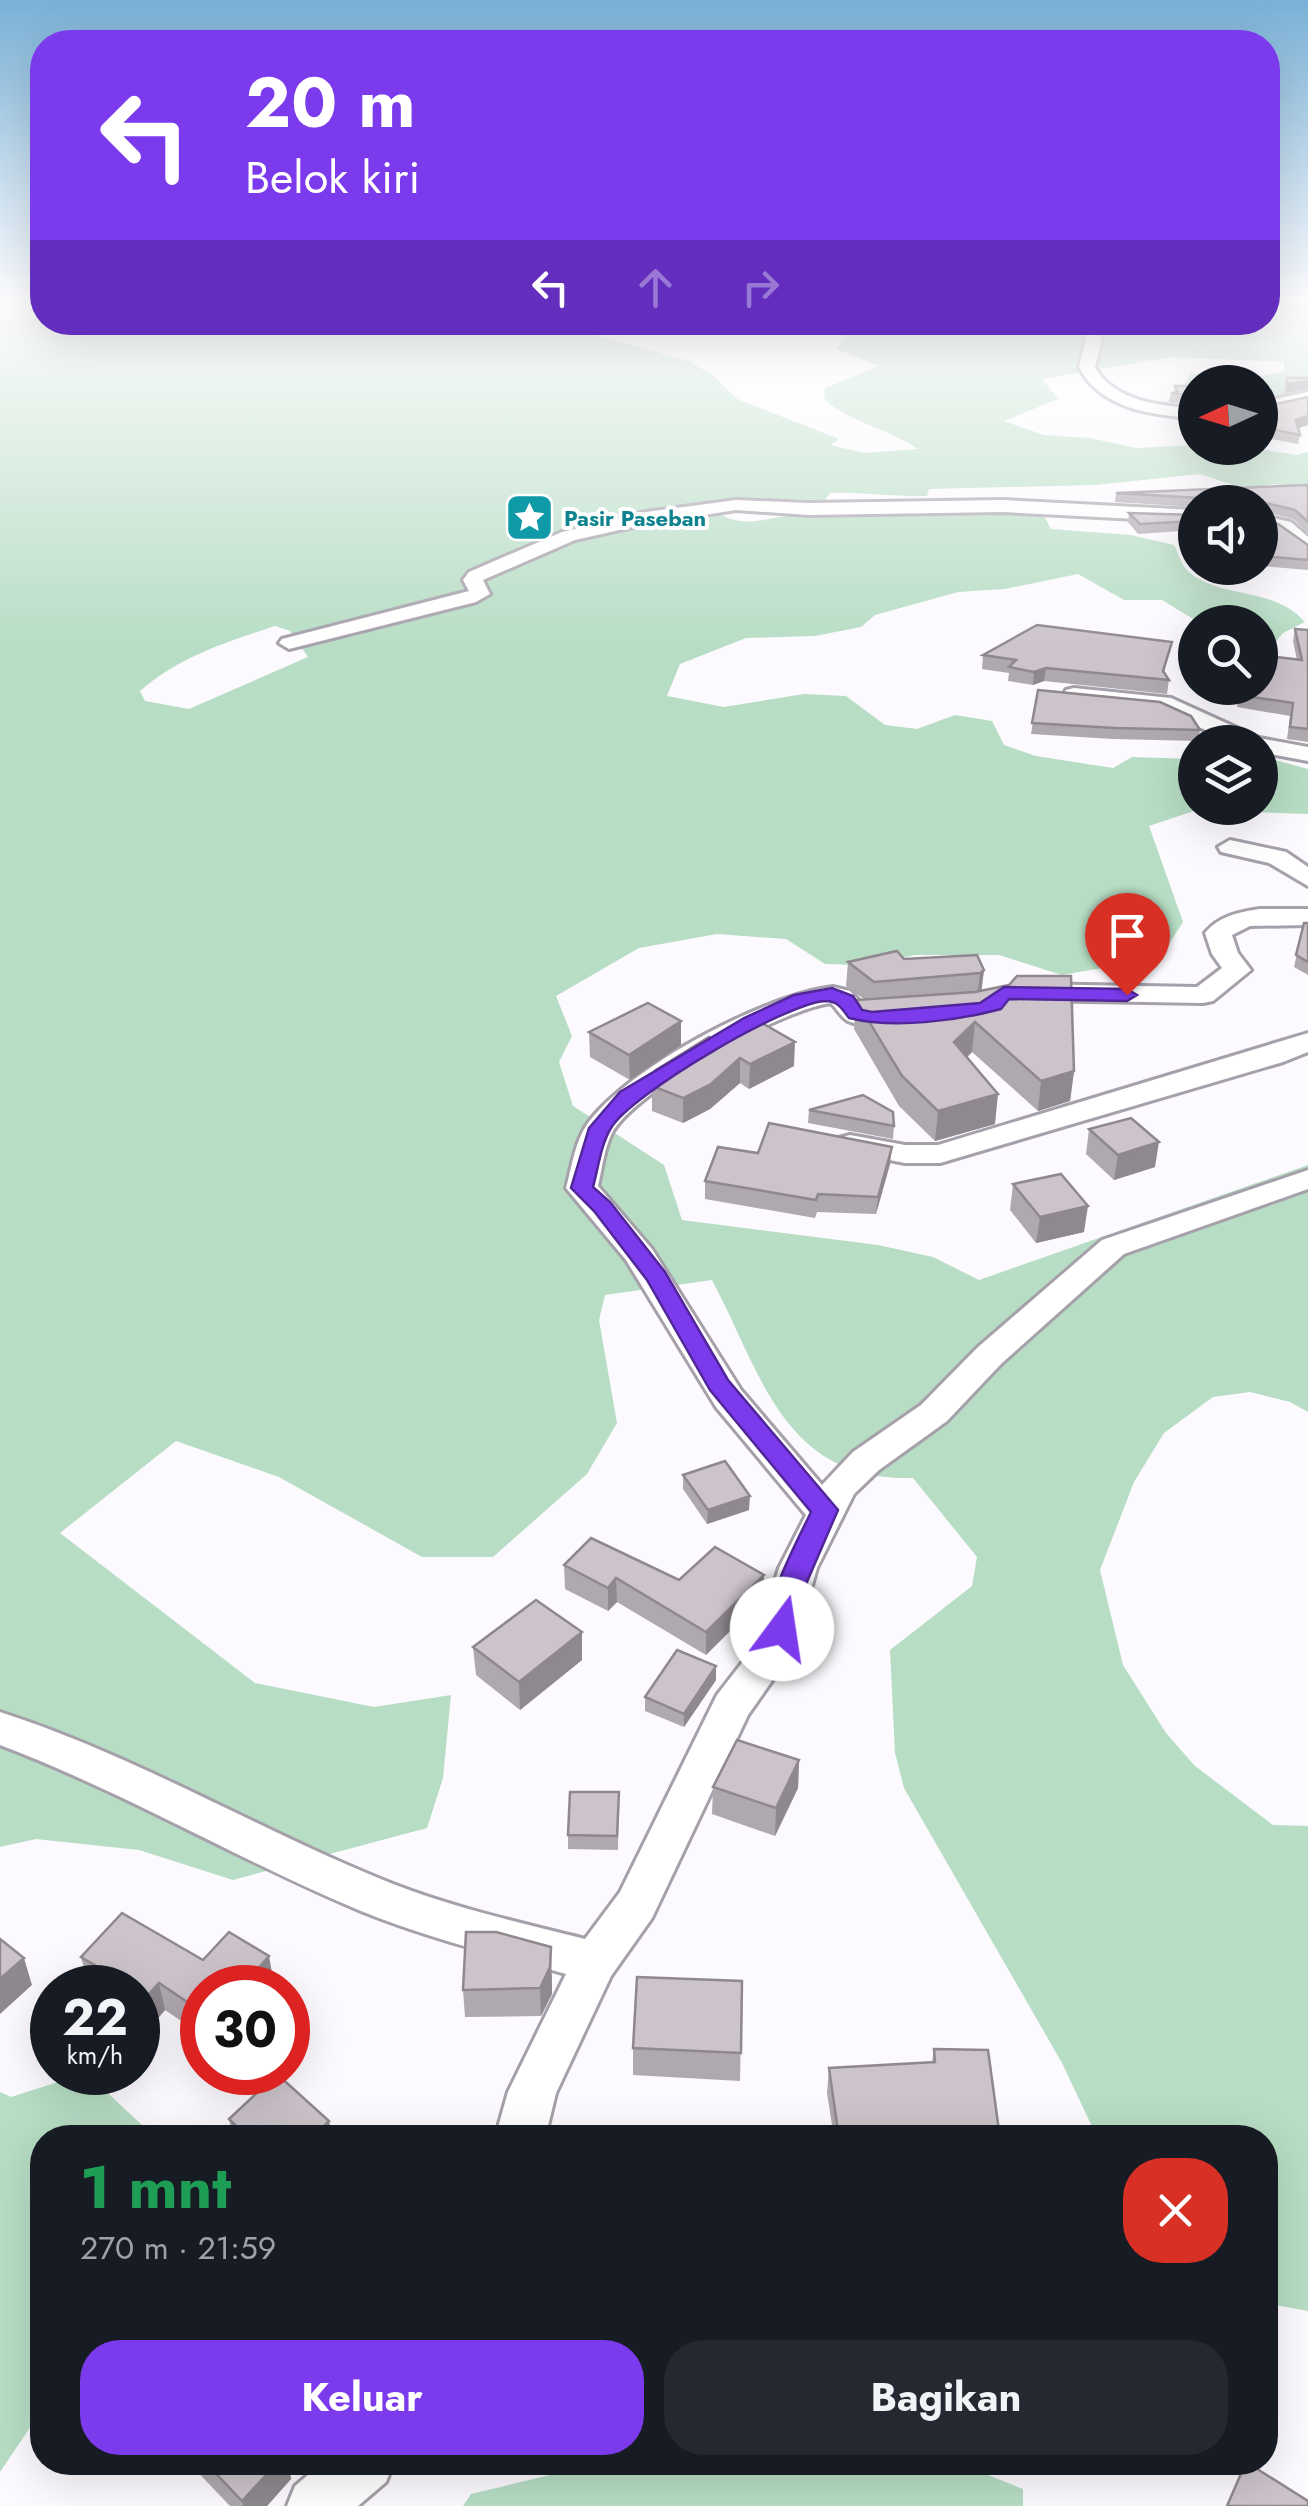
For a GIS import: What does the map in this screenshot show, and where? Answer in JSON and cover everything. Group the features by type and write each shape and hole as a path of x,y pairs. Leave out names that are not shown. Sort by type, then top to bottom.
{"street":[{"path":"288,643 469,598 480,594 476,576 539,547 675,512 736,506 809,509 949,505 1178,515"},
{"path":"1278,525 1308,546"},
{"path":"1057,693 1163,703 1212,725"},
{"path":"1278,748 1308,754"},
{"path":"1230,846 1277,857 1308,878"},
{"path":"1004,993 1202,995 1237,970 1225,954 1218,934 1222,929 1251,918 1308,917"},
{"path":"824,1510 718,1384 657,1277 602,1206 582,1188 600,1128 627,1096 751,1022 801,999 832,994 846,1000 856,1014 872,1018 934,1014"},
{"path":"828,1139 904,1154 940,1154 1273,1056 1308,1042"},
{"path":"523,2125 532,2092 594,1962 636,1905 732,1706 773,1650 792,1583 824,1510 839,1487 866,1461 934,1412 988,1356 1113,1248 1308,1179"},
{"path":"0,1728 86,1760 374,1896 440,1921 594,1962"},
{"path":"316,2506 351,2475"}],"green space":[{"path":"0,418 785,418 839,439 831,445 864,453 918,449 854,418 1011,418 1004,421 1044,435 1090,438 1136,448 1178,446 1178,465 1278,465 1278,452 1308,452 1308,488 1233,485 1200,474 1095,485 929,489 927,496 830,493 825,500 757,499 721,504 720,514 738,521 857,512 1043,514 1051,529 1131,535 1174,545 1178,554 1178,585 1212,585 1264,598 1293,611 1305,622 1278,639 1278,605 1178,605 1178,610 1162,600 1124,600 1078,574 1005,589 958,592 875,615 861,627 815,636 746,638 680,664 667,696 724,707 804,694 846,696 885,725 917,729 955,715 992,721 1004,745 1036,756 1113,768 1132,757 1178,758 1178,816 1149,826 1183,922 1160,958 1062,975 999,955 916,955 859,965 825,964 786,939 717,934 639,948 556,996 572,1036 559,1062 573,1106 664,1165 682,1220 878,1245 933,1257 979,1280 1308,1165 1308,1412 1290,1402 1250,1392 1213,1397 1164,1433 1134,1482 1100,1570 1123,1665 1166,1733 1195,1766 1273,1825 1308,1826 1308,2311 1278,2305 1278,2125 1091,2125 1062,2063 904,1788 895,1753 890,1650 972,1586 977,1557 913,1478 869,1474 834,1462 805,1441 763,1385 712,1280 605,1295 599,1320 617,1423 587,1474 493,1557 422,1557 279,1477 176,1441 60,1533 255,1683 374,1707 451,1695 443,1778 427,1828 233,1880 139,1850 36,1839 0,1847","holes":["275,626 290,631 308,657 189,709 145,701 140,691 187,660"]},
{"path":"1278,761 1308,769 1308,814 1278,813"},
{"path":"30,2091 30,2095 110,2095 142,2125 30,2125 30,2428 0,2472 0,2092 11,2097"},
{"path":"550,2475 988,2475 1023,2489 1023,2506 463,2506 471,2494"}],"building":[{"path":"1278,418 1302,418 1296,420 1300,435 1278,431"},
{"path":"1308,485 1308,522 1295,510 1278,506 1278,486"},
{"path":"1178,490 1178,497 1116,493"},
{"path":"1129,513 1178,514 1178,522 1140,524"},
{"path":"1278,524 1308,545 1308,560 1278,558"},
{"path":"1037,625 1172,642 1163,671 1169,680 1046,668 1034,672 1009,667 1016,660 983,655"},
{"path":"1295,629 1308,630 1308,729 1290,727 1293,703 1278,701 1278,657 1302,660"},
{"path":"1038,690 1160,702 1191,716 1197,725 1178,725 1178,729 1032,723"},
{"path":"1304,923 1308,923 1308,962 1296,955"},
{"path":"897,951 904,959 977,955 984,970 874,982 848,962"},
{"path":"1017,976 1071,976 1074,1071 1041,1081 975,1022 954,1042 998,1094 938,1111 902,1076 856,1000 975,992 1009,985"},
{"path":"648,1003 681,1021 629,1055 589,1032"},
{"path":"762,1023 795,1042 750,1064 740,1058 711,1084 683,1098 652,1086 664,1075 656,1070 709,1037 720,1043"},
{"path":"863,1095 893,1112 894,1126 809,1110"},
{"path":"1131,1118 1159,1142 1118,1155 1089,1129"},
{"path":"769,1123 892,1147 878,1197 818,1194 816,1200 705,1181 718,1147 758,1153"},
{"path":"1061,1174 1088,1206 1040,1217 1013,1184"},
{"path":"725,1461 750,1496 708,1510 683,1475"},
{"path":"591,1538 679,1580 715,1547 764,1575 706,1632 616,1578 608,1588 564,1565"},
{"path":"536,1600 582,1632 519,1682 473,1647"},
{"path":"677,1650 716,1666 684,1714 645,1697"},
{"path":"737,1740 799,1760 776,1808 713,1787"},
{"path":"570,1792 619,1792 617,1836 568,1835"},
{"path":"122,1913 203,1960 229,1932 269,1956 261,1965 180,1965 180,1997 160,1984 160,1965 94,1965 81,1957"},
{"path":"466,1932 496,1932 551,1947 550,1967 540,1988 463,1990"},
{"path":"0,1939 24,1958 0,1979"},
{"path":"637,1977 742,1981 741,2053 633,2048"},
{"path":"934,2049 988,2050 998,2125 837,2125 829,2068 935,2062"},
{"path":"255,2095 300,2095 329,2121 325,2125 235,2125 229,2119"},
{"path":"217,2475 266,2475 242,2501"},
{"path":"1240,2475 1267,2475 1308,2501 1308,2506 1227,2506"}],"place":[{"name":"Pasir Paseban","path":"529,518"}],"route":[{"path":"782,1629 787,1598 824,1510 718,1384 657,1277 602,1206 582,1188 600,1128 627,1096 751,1022 801,999 832,994 846,1000 856,1014 872,1018 980,1009 994,1005 1004,993 1127,995"}]}
